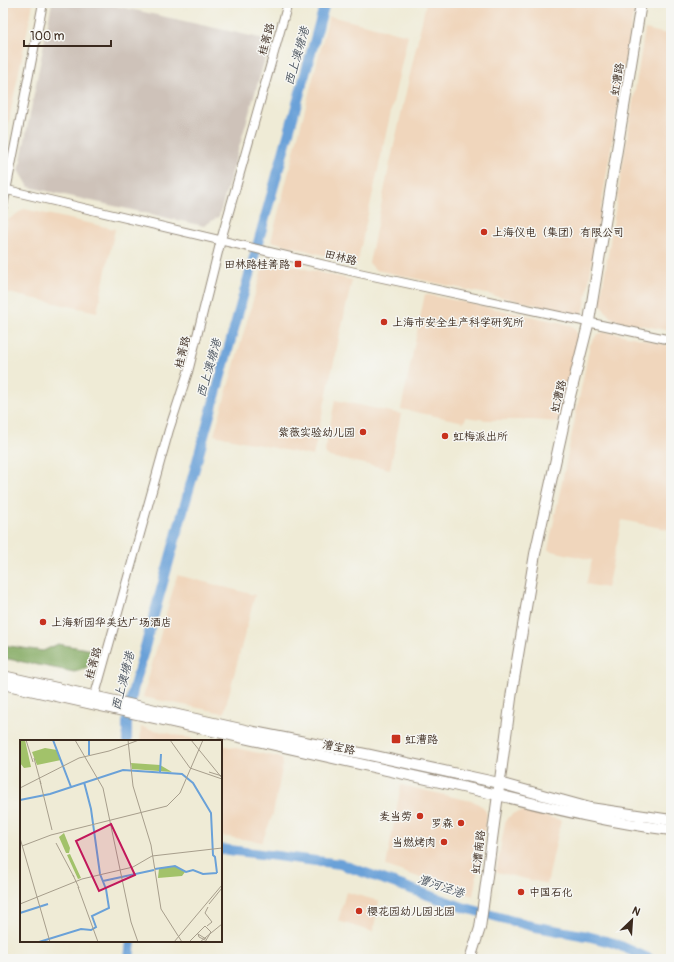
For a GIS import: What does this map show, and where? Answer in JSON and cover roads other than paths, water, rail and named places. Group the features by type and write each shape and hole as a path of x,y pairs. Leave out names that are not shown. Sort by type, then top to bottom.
{"main road":[{"name":"虹漕路","path":"498,795 512,691 535,554 569,400 589,321 641,3"},
{"name":"漕宝路","path":"3,676 93,701"},
{"name":"漕宝路","path":"3,684 121,707 565,812 637,826 671,830"},
{"name":"漕宝路","path":"141,712 499,783 590,808 671,820"},
{"name":"虹漕南路","path":"470,959 480,928 498,795"}],"street":[{"path":"3,206 4,189 43,3"},
{"name":"桂箐路","path":"93,701 169,430 188,372 221,240 288,3"},
{"name":"田林路","path":"4,189 268,250 359,273 589,321 671,340"}],"waterway":[{"name":"西上澳塘港","path":"127,740 127,723 133,690 325,3"},
{"name":"漕河泾港","path":"222,849 340,864 462,907 531,926 587,936 614,943 650,959"},
{"name":"漕河泾港","path":"129,959 131,942"}],"place":[{"name":"上海仪电（集团）有限公司","path":"484,232"},
{"name":"田林路桂箐路","path":"298,264"},
{"name":"上海市安全生产科学研究所","path":"384,322"},
{"name":"紫薇实验幼儿园","path":"363,432"},
{"name":"虹梅派出所","path":"445,436"},
{"name":"上海新园华美达广场酒店","path":"43,622"},
{"name":"虹漕路","path":"396,739"},
{"name":"麦当劳","path":"420,816"},
{"name":"罗森","path":"461,823"},
{"name":"当燃烤肉","path":"444,842"},
{"name":"中国石化","path":"521,892"},
{"name":"樱花园幼儿园北园","path":"359,911"}]}
